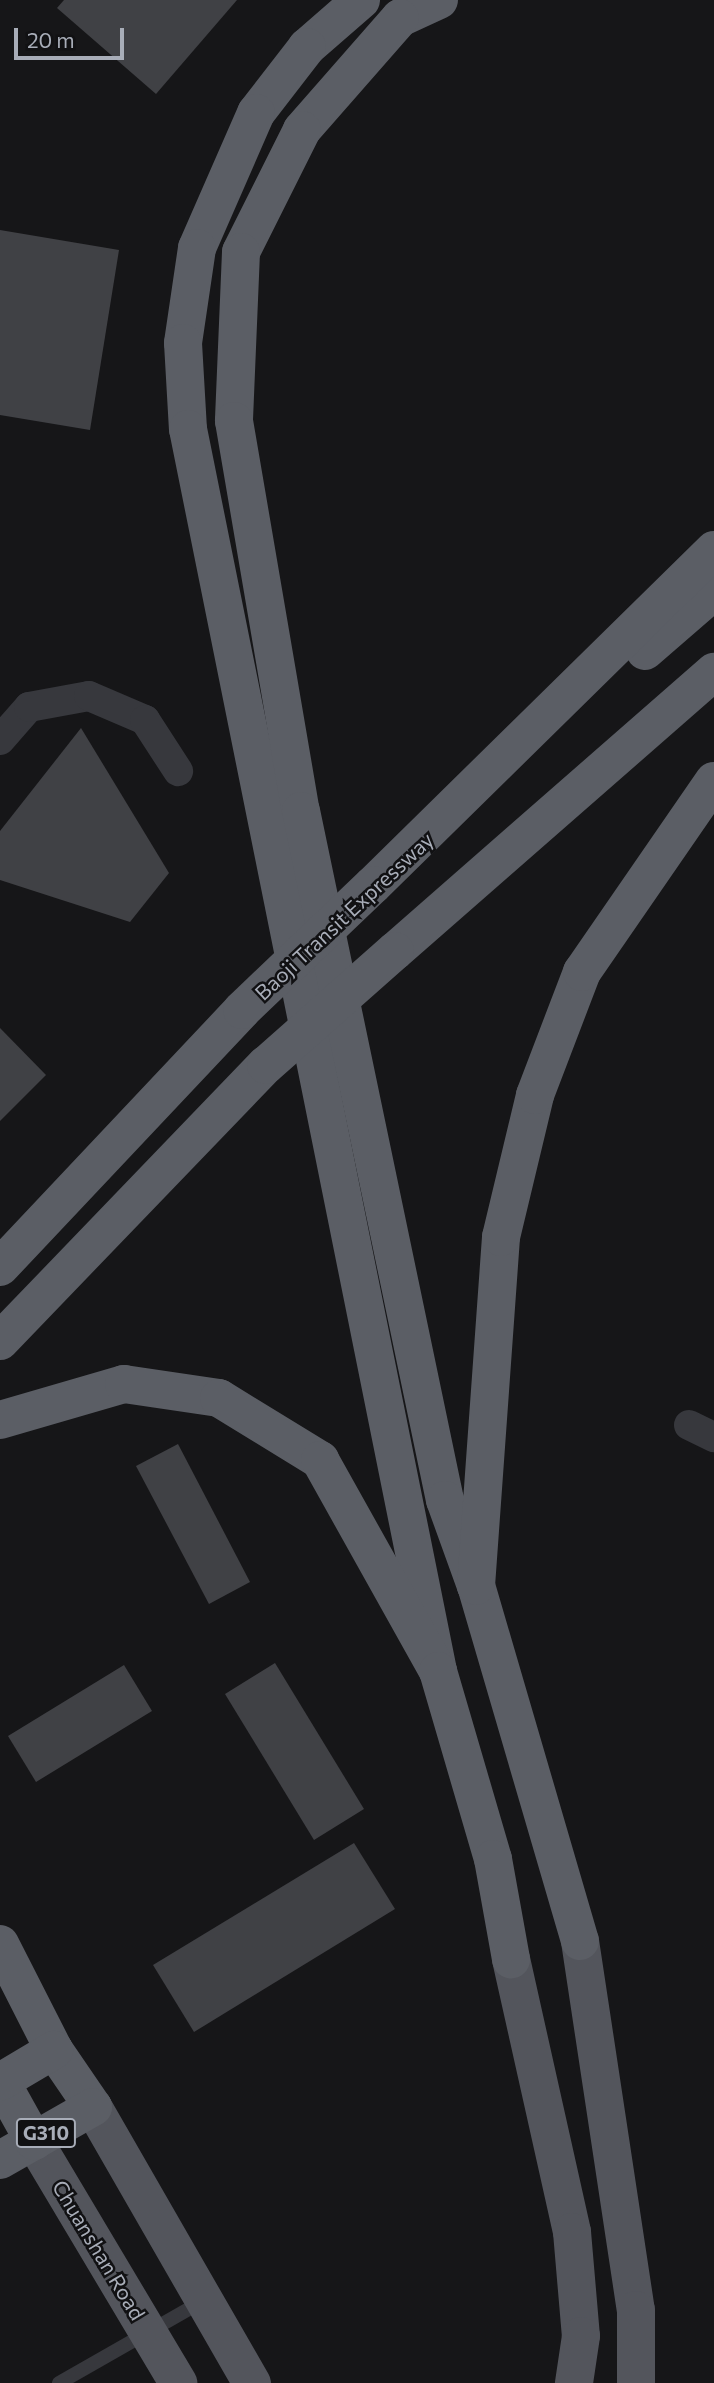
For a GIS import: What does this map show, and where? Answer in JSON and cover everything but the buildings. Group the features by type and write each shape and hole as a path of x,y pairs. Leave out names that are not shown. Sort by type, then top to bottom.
{"highway":[{"path":"362,0 307,47 256,113 197,248 183,343 188,429 438,1671 493,1859 511,1959"},
{"path":"439,0 400,18 302,130 241,252 234,421 300,811 445,1500 476,1586 580,1941"},
{"path":"373,885 714,550"},
{"name":"Baoji Transit Expressway","path":"0,1267 242,1010 373,885 714,592"},
{"path":"0,1341 266,1065 714,672"},
{"path":"476,1586 501,1237 535,1095 582,972 714,780"},
{"path":"0,1420 124,1384 219,1398 320,1460 438,1671"},
{"path":"0,1944 54,2050 93,2107"},
{"name":"G310","path":"0,2081 54,2050"},
{"name":"Chuanshan Road","path":"0,2081 34,2141"},
{"name":"G310","path":"0,2160 93,2107"}],"main road":[{"path":"580,1941 636,2310 636,2383"},
{"path":"511,1959 572,2232 582,2336 574,2383"},
{"path":"93,2107 252,2383"},
{"name":"Chuanshan Road","path":"34,2141 178,2383"}],"street":[{"path":"0,740 29,707 89,696 145,720 178,771"}],"lane":[{"path":"59,2383 204,2300"}]}
